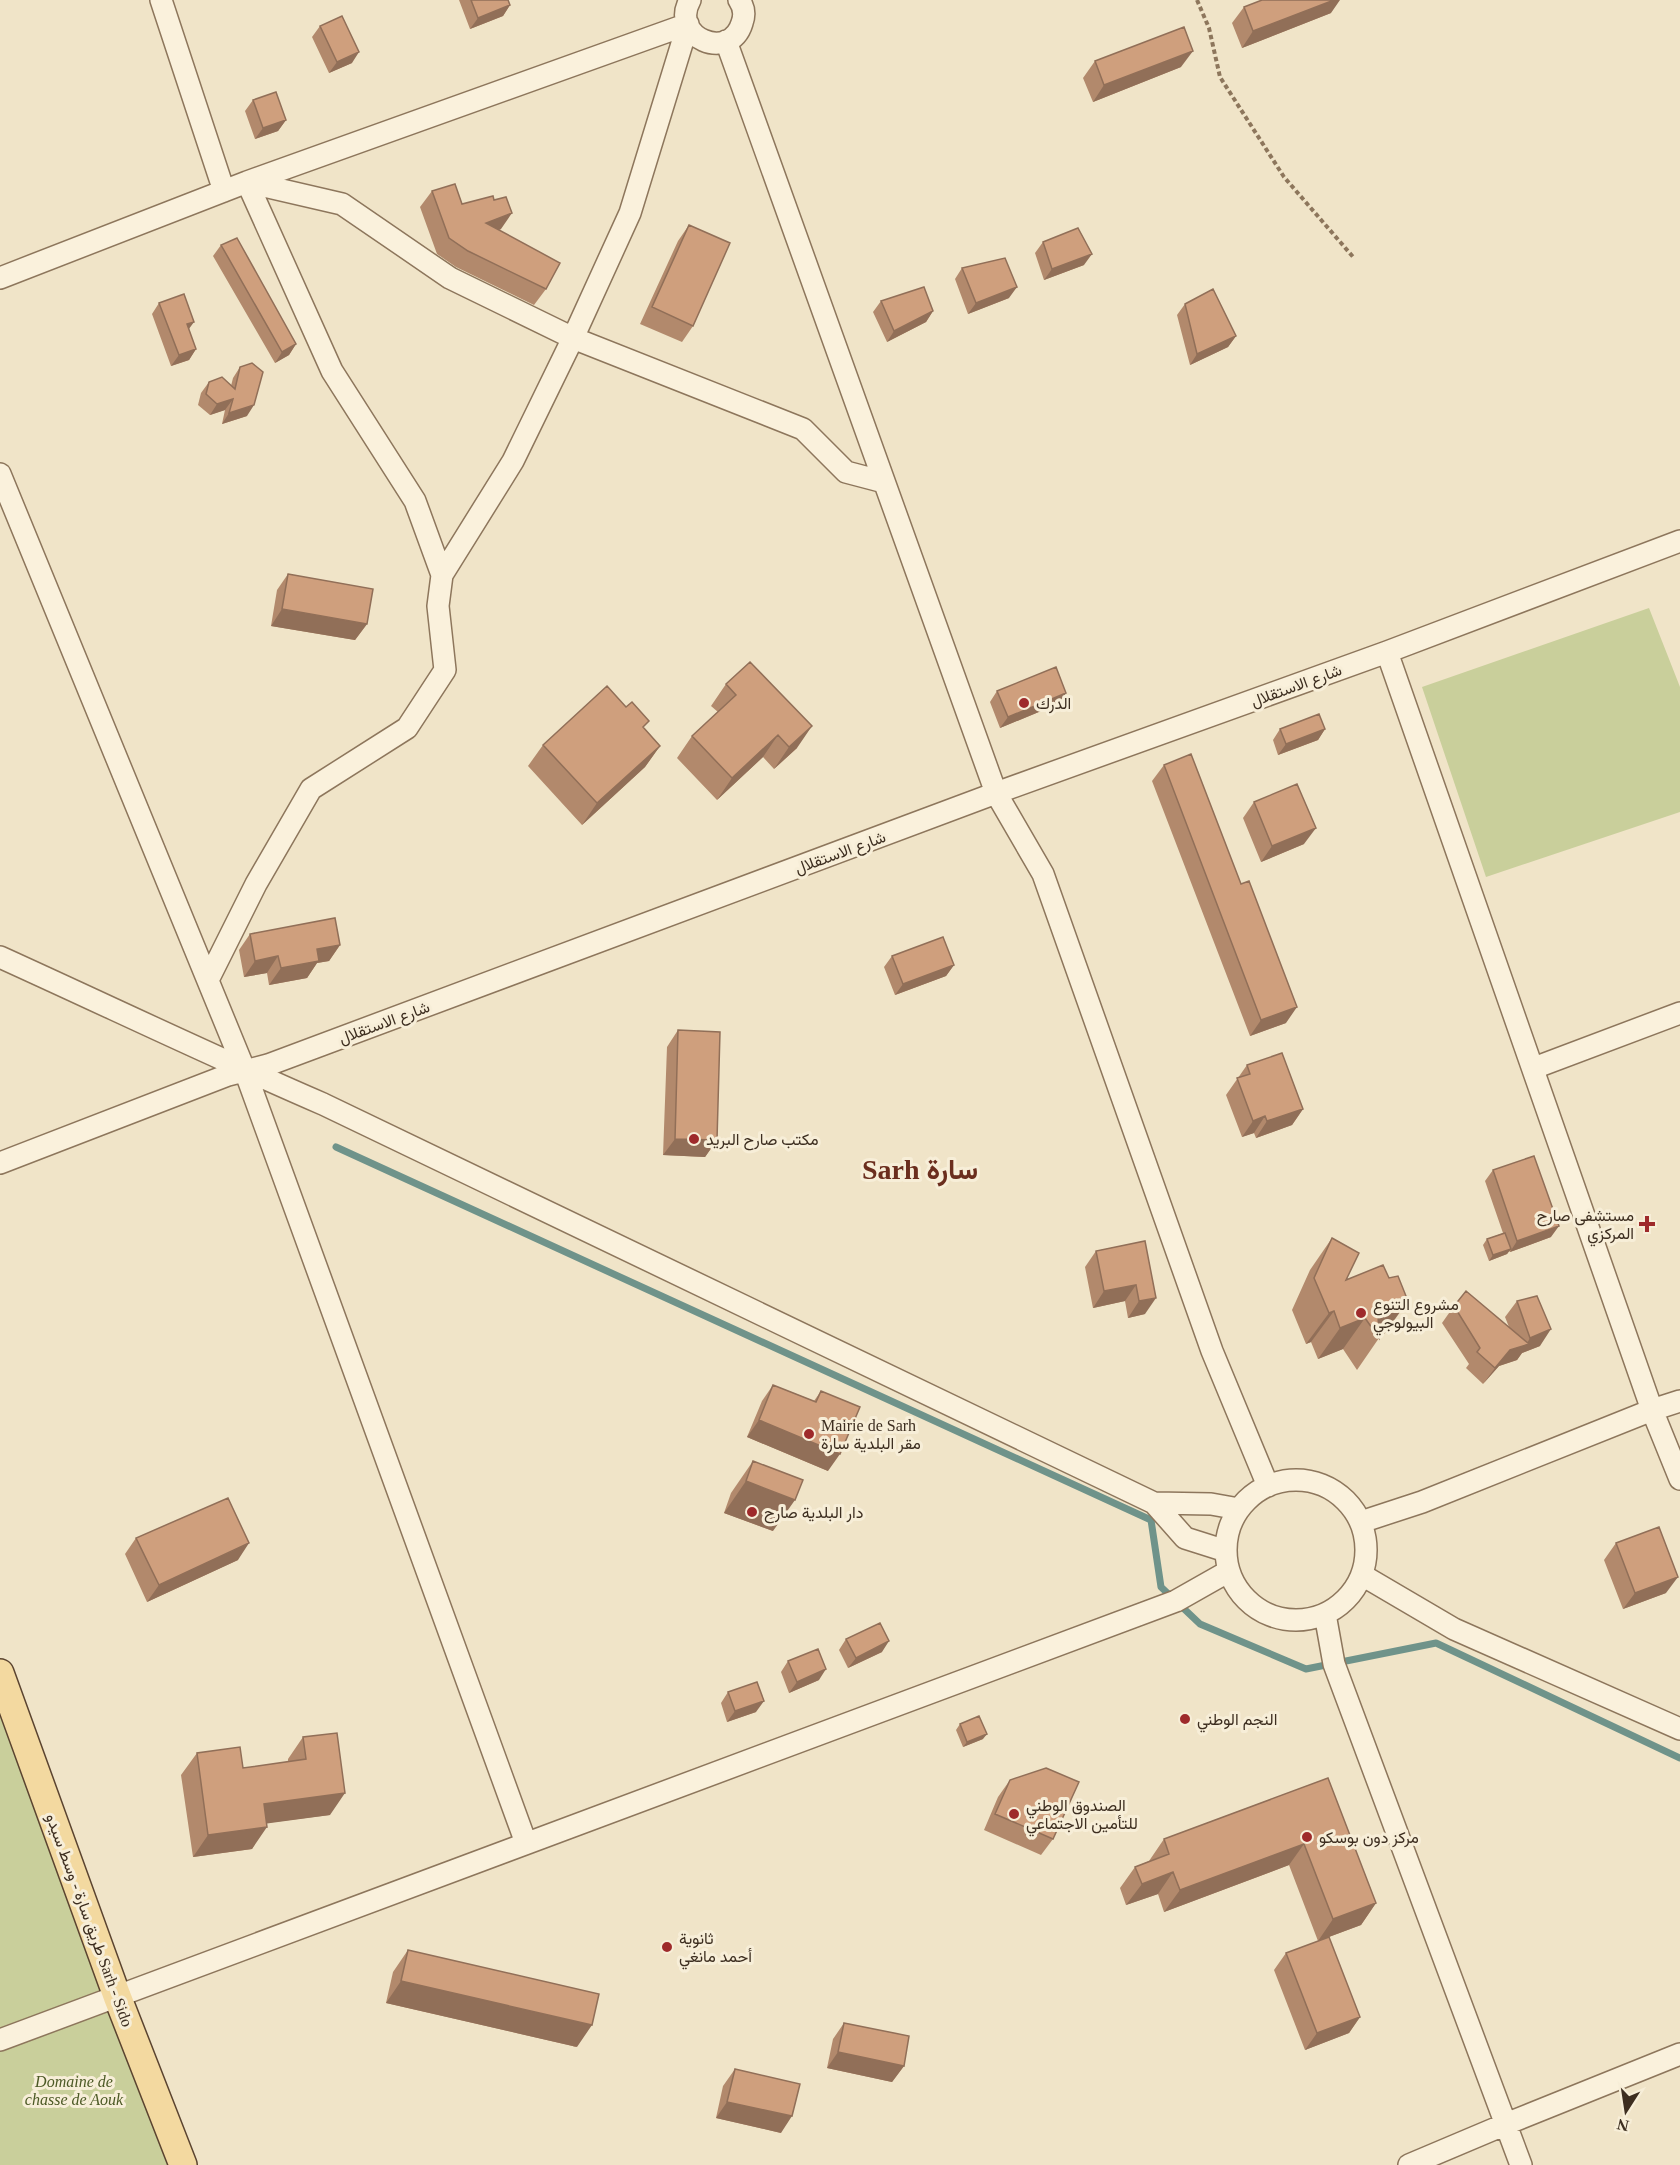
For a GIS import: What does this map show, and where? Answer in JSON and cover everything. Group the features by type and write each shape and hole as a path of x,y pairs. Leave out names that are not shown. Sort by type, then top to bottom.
{"main road":[{"name":"طريق سارة - وسط سيدو Sarh - Sido","path":"0,1673 117,1996 183,2165"}],"street":[{"path":"161,0 224,191"},
{"path":"690,0 686,14 688,24 692,32 708,42 726,41 739,30 743,22 745,1"},
{"path":"0,278 247,182 688,24"},
{"path":"208,980 256,884 311,789 407,728 445,670 438,606 442,575 513,461 630,213 688,24"},
{"path":"726,41 996,793 1043,874 1212,1351 1268,1486"},
{"path":"247,182 342,204 450,278 573,338 803,429 846,472 884,482"},
{"path":"247,182 332,371 415,501 442,575"},
{"path":"0,474 245,1071 526,1843"},
{"name":"شارع الاستقلال","path":"0,1163 228,1075 268,1065 996,793 1387,652 1680,541"},
{"path":"1387,652 1652,1410 1680,1479"},
{"path":"0,957 184,1040 245,1071 322,1104 1154,1503 1185,1538 1227,1561"},
{"path":"1534,1068 1680,1013"},
{"path":"1361,1522 1422,1502 1652,1410 1680,1401"},
{"path":"1289,1480 1311,1482 1332,1490 1349,1504 1361,1522 1366,1540 1366,1558 1362,1575 1353,1591 1340,1605 1325,1614 1302,1620 1278,1618 1256,1608 1240,1592 1227,1561 1229,1529 1239,1509 1254,1494 1268,1486 1289,1480"},
{"path":"1154,1503 1211,1504 1239,1509"},
{"path":"0,2040 1176,1601 1227,1561"},
{"path":"1362,1575 1454,1629 1680,1729"},
{"path":"1325,1614 1334,1664 1521,2165"},
{"path":"1409,2165 1680,2054"}],"path":[{"path":"1197,0 1209,28 1220,77 1284,177 1354,258"}],"green space":[{"path":"1649,608 1680,687 1680,812 1486,877 1422,687"},
{"name":"Domaine de chasse de Aouk","path":"0,1673 183,2165 0,2165"}],"building":[{"path":"471,0 508,0 510,5 478,18"},
{"path":"1262,0 1334,0 1253,31 1244,7"},
{"path":"342,16 359,52 337,62 320,26"},
{"path":"1184,27 1193,51 1104,85 1095,61"},
{"path":"276,92 286,120 263,128 253,100"},
{"path":"455,184 462,204 493,196 494,200 506,197 512,213 486,223 560,263 546,289 468,251 449,238 432,191"},
{"path":"689,225 730,243 693,326 652,307"},
{"path":"1078,228 1092,254 1052,269 1043,242"},
{"path":"237,238 296,344 282,352 221,245"},
{"path":"1005,258 1017,287 976,303 962,268"},
{"path":"924,287 933,311 894,331 881,301"},
{"path":"1213,289 1236,336 1197,354 1185,304"},
{"path":"184,294 194,322 187,324 196,349 179,355 159,303"},
{"path":"252,363 263,372 254,405 229,413 233,399 217,404 206,394 209,382 222,377 235,389 240,367"},
{"path":"288,574 373,589 367,624 282,609"},
{"path":"750,662 812,726 789,747 778,735 732,778 692,736 736,695 726,684"},
{"name":"الدرك","path":"1056,667 1066,693 1008,717 997,691"},
{"path":"607,686 626,707 632,702 649,721 643,727 660,746 597,803 543,745"},
{"path":"1319,714 1325,729 1286,744 1280,729"},
{"path":"1191,754 1241,884 1249,881 1297,1007 1261,1020 1164,765"},
{"path":"1297,784 1316,828 1272,846 1254,802"},
{"path":"335,918 340,945 317,949 319,961 281,968 278,956 255,961 250,934"},
{"path":"943,937 954,965 903,984 892,956"},
{"path":"678,1030 720,1032 717,1140 675,1139"},
{"path":"1282,1053 1303,1109 1267,1121 1265,1116 1253,1121 1237,1078 1250,1074 1247,1065"},
{"path":"1534,1156 1559,1226 1517,1241 1493,1170"},
{"path":"1505,1233 1511,1249 1493,1255 1487,1239"},
{"path":"1332,1238 1359,1253 1346,1280 1383,1265 1389,1278 1398,1276 1408,1301 1378,1315 1379,1338 1365,1318 1340,1328 1334,1311 1329,1313 1314,1278"},
{"path":"1145,1241 1156,1298 1139,1301 1136,1285 1104,1291 1096,1251"},
{"path":"1466,1291 1529,1344 1510,1350 1495,1368 1477,1352 1480,1348 1454,1306"},
{"path":"1537,1296 1551,1329 1530,1338 1517,1301"},
{"path":"773,1385 816,1402 821,1391 860,1407 840,1454 759,1420"},
{"path":"753,1461 803,1480 795,1500 746,1481"},
{"path":"228,1498 249,1543 159,1585 136,1538"},
{"path":"1659,1527 1678,1577 1635,1593 1616,1543"},
{"path":"880,1623 889,1641 856,1658 846,1639"},
{"path":"818,1649 826,1669 797,1682 788,1661"},
{"path":"757,1682 764,1701 735,1711 728,1692"},
{"path":"979,1716 987,1734 967,1742 960,1724"},
{"path":"337,1733 345,1793 264,1804 267,1827 208,1835 197,1753 240,1747 243,1768 306,1759 303,1737"},
{"path":"1046,1768 1079,1782 1053,1839 995,1814 1010,1780"},
{"path":"1328,1778 1376,1903 1333,1919 1304,1844 1180,1890 1173,1872 1142,1884 1135,1867 1169,1854 1164,1839"},
{"path":"1329,1937 1360,2017 1317,2033 1286,1953"},
{"path":"408,1950 599,1994 592,2025 401,1981"},
{"path":"844,2023 909,2036 904,2066 838,2052"},
{"path":"735,2069 800,2084 792,2116 727,2102"}],"waterway":[{"path":"336,1147 1151,1520 1161,1587 1200,1624 1306,1669 1436,1643 1680,1758"}],"place":[{"name":"الدرك","path":"1024,703"},
{"name":"مكتب صارح البريد","path":"694,1139"},
{"name":"مستشفى صارح المركزي","path":"1647,1224"},
{"name":"مشروع التنوع البيولوجي","path":"1361,1313"},
{"name":"Mairie de Sarh مقر البلدية سارة","path":"809,1434"},
{"name":"دار البلدية صارح","path":"752,1512"},
{"name":"النجم الوطني","path":"1185,1719"},
{"name":"الصندوق الوطني للتأمين الاجتماعي","path":"1014,1814"},
{"name":"مركز دون بوسكو","path":"1307,1837"},
{"name":"ثانوية أحمد مانغي","path":"667,1947"}],"district":[{"name":"Sarh سارة","path":"920,1169"}]}
